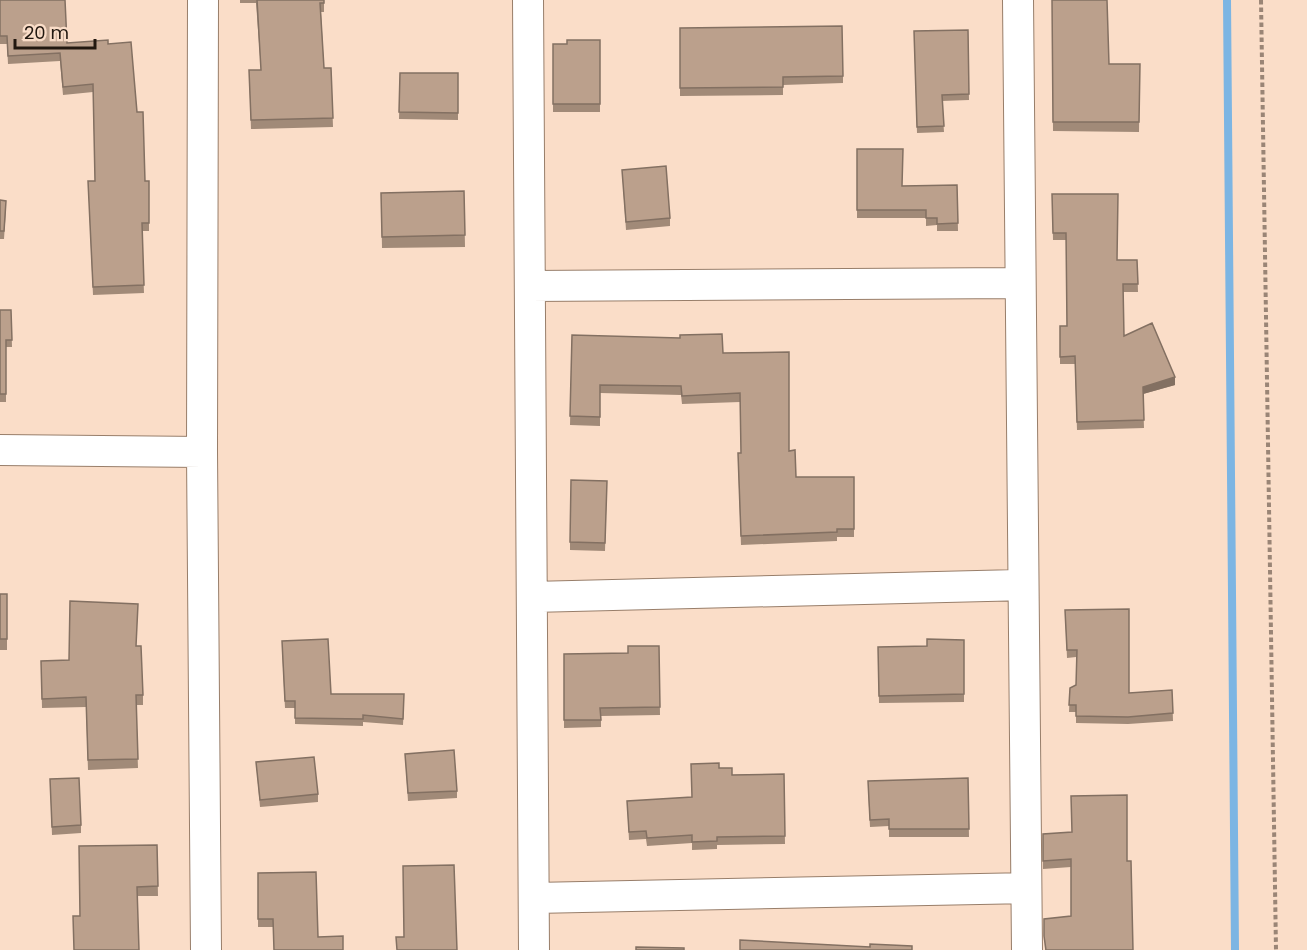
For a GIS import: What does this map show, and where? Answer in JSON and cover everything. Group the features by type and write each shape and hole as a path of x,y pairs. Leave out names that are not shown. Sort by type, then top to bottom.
{"street":[{"path":"203,0 202,452 206,950"},
{"path":"528,0 534,950"},
{"path":"1018,0 1027,950"},
{"path":"530,286 1019,284"},
{"path":"0,450 202,452"},
{"path":"532,597 1023,585"},
{"path":"534,898 1026,888"}],"path":[{"path":"1261,0 1276,950"}],"building":[{"path":"0,0 65,0 67,43 108,40 108,44 131,42 137,112 143,112 145,181 149,181 149,223 142,223 144,285 93,287 88,181 95,181 93,84 63,87 60,53 8,56 7,36 0,36"},
{"path":"257,0 324,0 324,3 320,3 324,68 331,68 333,118 251,120 249,70 261,70"},
{"path":"1052,0 1107,0 1109,64 1140,64 1139,122 1053,122"},
{"path":"842,26 843,76 783,77 783,87 680,88 680,28"},
{"path":"968,30 969,94 942,95 944,126 917,127 914,31"},
{"path":"567,40 600,40 600,104 553,104 553,44 567,44"},
{"path":"400,73 458,73 458,113 399,112"},
{"path":"857,149 903,149 902,186 957,185 958,223 937,224 937,218 926,218 926,210 857,210"},
{"path":"666,166 670,218 626,222 622,170"},
{"path":"464,191 465,235 382,237 381,193"},
{"path":"1052,194 1118,194 1117,260 1137,260 1138,284 1123,284 1124,336 1152,323 1175,377 1143,387 1144,420 1077,422 1075,356 1060,357 1060,326 1067,326 1066,233 1053,233"},
{"path":"0,200 6,201 4,231 0,231"},
{"path":"0,310 11,310 12,340 6,340 6,394 0,394"},
{"path":"722,334 723,353 789,352 789,451 795,450 796,477 854,477 854,529 837,529 837,532 741,536 738,453 741,453 740,393 682,396 681,386 600,385 600,417 570,416 572,335 680,338 680,335"},
{"path":"571,480 607,481 605,543 570,542"},
{"path":"0,594 7,594 7,639 0,639"},
{"path":"70,601 138,604 136,646 141,646 143,695 136,695 138,759 88,760 86,697 42,699 41,661 69,660"},
{"path":"1129,609 1129,693 1172,690 1173,713 1128,717 1076,716 1076,705 1069,705 1070,688 1076,685 1077,650 1067,650 1065,610"},
{"path":"328,639 331,694 404,694 403,719 363,715 363,719 295,718 295,701 285,701 282,641"},
{"path":"927,639 964,640 964,694 879,696 878,647 927,646"},
{"path":"628,646 659,646 660,707 600,708 601,720 564,720 564,654 628,653"},
{"path":"454,750 457,791 408,793 405,754"},
{"path":"314,757 318,794 260,800 256,762"},
{"path":"719,763 719,768 732,768 732,775 784,774 785,836 717,837 717,841 692,842 692,835 647,838 646,831 629,832 627,801 692,797 691,764"},
{"path":"79,778 81,825 52,827 50,779"},
{"path":"968,778 969,829 889,829 889,819 870,820 868,781"},
{"path":"1127,795 1127,861 1131,861 1133,950 1046,950 1044,919 1071,916 1071,859 1043,861 1043,834 1072,832 1071,796"},
{"path":"157,845 158,886 137,887 139,950 74,950 73,916 80,916 79,846"},
{"path":"454,865 457,950 397,950 396,937 404,937 403,866"},
{"path":"316,872 318,937 343,936 343,950 274,950 273,919 258,919 258,873"},
{"path":"740,940 870,947 870,944 912,946 912,950 740,950"},
{"path":"636,947 684,948 684,950 636,950"}],"waterway":[{"path":"1227,0 1235,950"}]}
